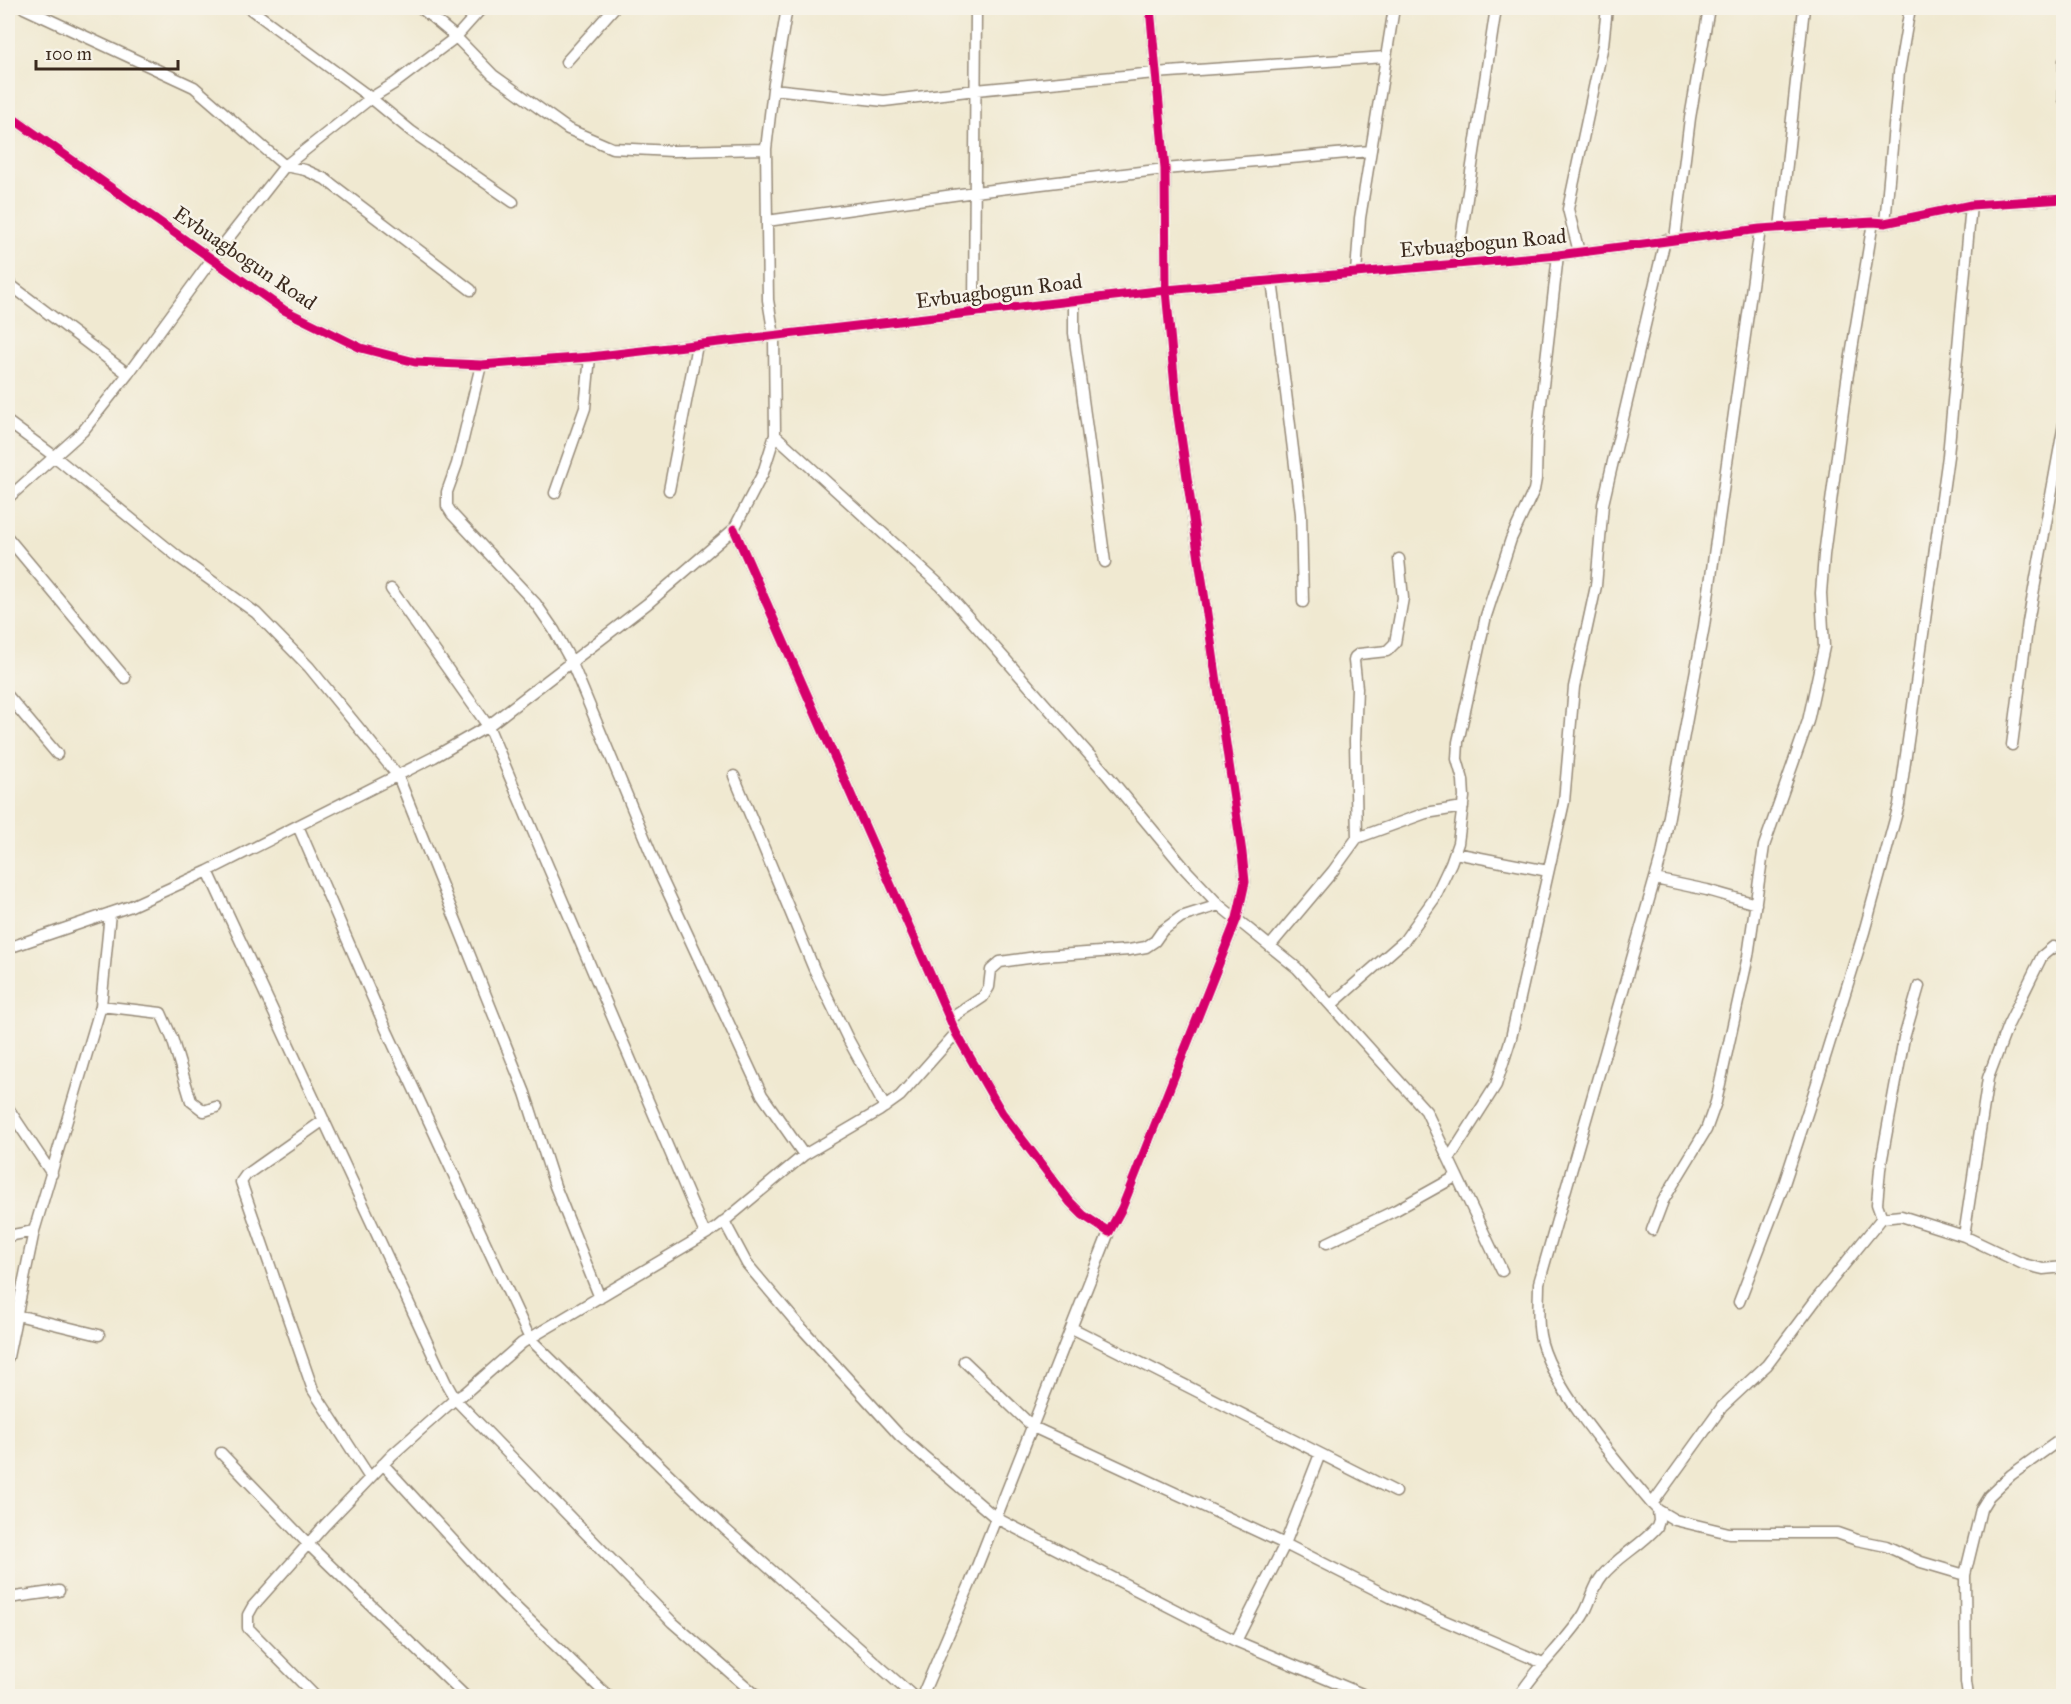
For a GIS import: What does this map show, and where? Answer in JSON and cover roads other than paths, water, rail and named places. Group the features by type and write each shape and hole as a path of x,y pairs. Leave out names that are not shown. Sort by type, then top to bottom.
{"street":[{"path":"24,8 194,87 285,165 305,170 325,179 471,290"},
{"path":"249,8 411,131 513,202"},
{"path":"421,8 456,37 493,75 568,129 612,148 673,151 766,149"},
{"path":"8,498 83,431 285,165 370,98 395,83 456,37 482,8"},
{"path":"566,62 614,8"},
{"path":"8,948 131,906 208,871 398,776 488,726 647,604 734,530 763,473 776,435 774,336 768,300 766,149 773,89 788,8"},
{"path":"974,312 976,8"},
{"path":"922,1696 1033,1427 1109,1232 1122,1208 1237,918 1245,882 1177,409 1166,290 1165,169 1150,8"},
{"path":"1356,273 1360,218 1394,8"},
{"path":"1456,264 1496,8"},
{"path":"1579,252 1568,209 1603,45 1607,8"},
{"path":"1449,1159 1496,1085 1511,1038 1564,802 1574,687 1596,586 1603,504 1670,239 1709,8"},
{"path":"1780,228 1804,8"},
{"path":"1886,223 1899,72 1910,8"},
{"path":"773,89 884,101 975,90 1155,74 1385,57"},
{"path":"2064,61 2064,100"},
{"name":"Evbuagbogun Road","path":"8,115 284,310 361,348 415,362 481,365 590,357 1166,290 1558,255 1670,239 1780,228 1886,223 1971,205 2064,199"},
{"path":"766,221 1165,169 1370,151"},
{"path":"1739,1302 1783,1187 1812,1097 1864,932 1899,805 1948,456 1971,205"},
{"path":"1652,1230 1663,1201 1706,1130 1716,1102 1748,956 1764,846 1808,721 1824,647 1821,593 1824,555 1847,380 1873,222"},
{"path":"1760,230 1704,626 1662,854 1539,1283 1540,1334 1553,1370 1586,1422 1655,1507 1675,1520 1729,1533 1837,1533 1886,1546 1921,1562 1965,1575"},
{"path":"1331,1005 1404,941 1434,899 1455,854 1463,807 1463,780 1457,759 1458,742 1486,616 1511,539 1534,490 1536,479 1537,438 1558,255"},
{"path":"1272,280 1301,514 1303,602"},
{"path":"8,283 128,374"},
{"path":"1074,301 1074,333 1105,562"},
{"path":"669,490 697,345"},
{"path":"555,492 585,408 590,357"},
{"path":"481,365 457,464 447,492 447,506 536,604 554,630 571,661 660,875 757,1085 804,1155"},
{"path":"8,422 54,456 177,556 256,613 309,667 398,776 525,1093 555,1186 600,1298"},
{"path":"2012,745 2028,622 2064,424"},
{"path":"776,435 941,586 1101,768 1186,870 1219,905 1297,968 1426,1111 1502,1271"},
{"path":"734,530 956,1033 1002,1113 1083,1215 1109,1232"},
{"path":"8,538 125,678"},
{"path":"1357,838 1355,741 1357,688 1354,661 1359,654 1387,651 1395,643 1402,598 1399,558"},
{"path":"391,589 488,726 705,1234"},
{"path":"8,696 57,754"},
{"path":"734,776 814,969 885,1107"},
{"path":"1270,946 1333,871 1357,838 1425,813 1463,807"},
{"path":"298,826 387,1031 530,1339 725,1529 913,1696"},
{"path":"1455,854 1548,871"},
{"path":"208,871 455,1399 672,1622 757,1696"},
{"path":"1654,879 1707,890 1756,904"},
{"path":"950,1019 982,997 989,987 992,970 1000,962 1146,947 1181,917 1219,905"},
{"path":"8,1357 34,1231 101,1006 110,913"},
{"path":"1964,1236 1988,1078 2008,1025 2042,957 2054,947 2060,946 2064,949"},
{"path":"1881,1218 1877,1204 1880,1169 1904,1038 1919,986"},
{"path":"101,1006 161,1012 172,1038 191,1101 204,1111 216,1107"},
{"path":"311,1695 248,1628 248,1615 253,1606 308,1544 383,1464 455,1399 530,1339 705,1234 804,1155 900,1096 956,1033"},
{"path":"8,1108 52,1174"},
{"path":"324,1120 246,1175 242,1179 242,1186 312,1390 370,1478"},
{"path":"1327,1243 1396,1210 1457,1176"},
{"path":"1519,1696 1543,1663 1583,1616 1601,1577 1657,1527 1659,1521 1655,1507 1722,1407 1767,1365 1881,1218 1901,1216 1964,1236 2023,1264 2043,1269 2064,1268"},
{"path":"724,1221 747,1264 797,1323 900,1436 996,1518 1236,1641 1367,1696"},
{"path":"8,1236 34,1231"},
{"path":"17,1316 99,1335"},
{"path":"1072,1328 1396,1492"},
{"path":"964,1361 1033,1427 1285,1544 1394,1599 1543,1663"},
{"path":"1968,1696 1965,1575 1981,1509 1989,1496 2011,1475 2064,1437"},
{"path":"221,1453 308,1544 465,1696"},
{"path":"1236,1641 1285,1544 1320,1454"},
{"path":"383,1464 501,1593 608,1696"},
{"path":"8,1598 59,1591"}]}
